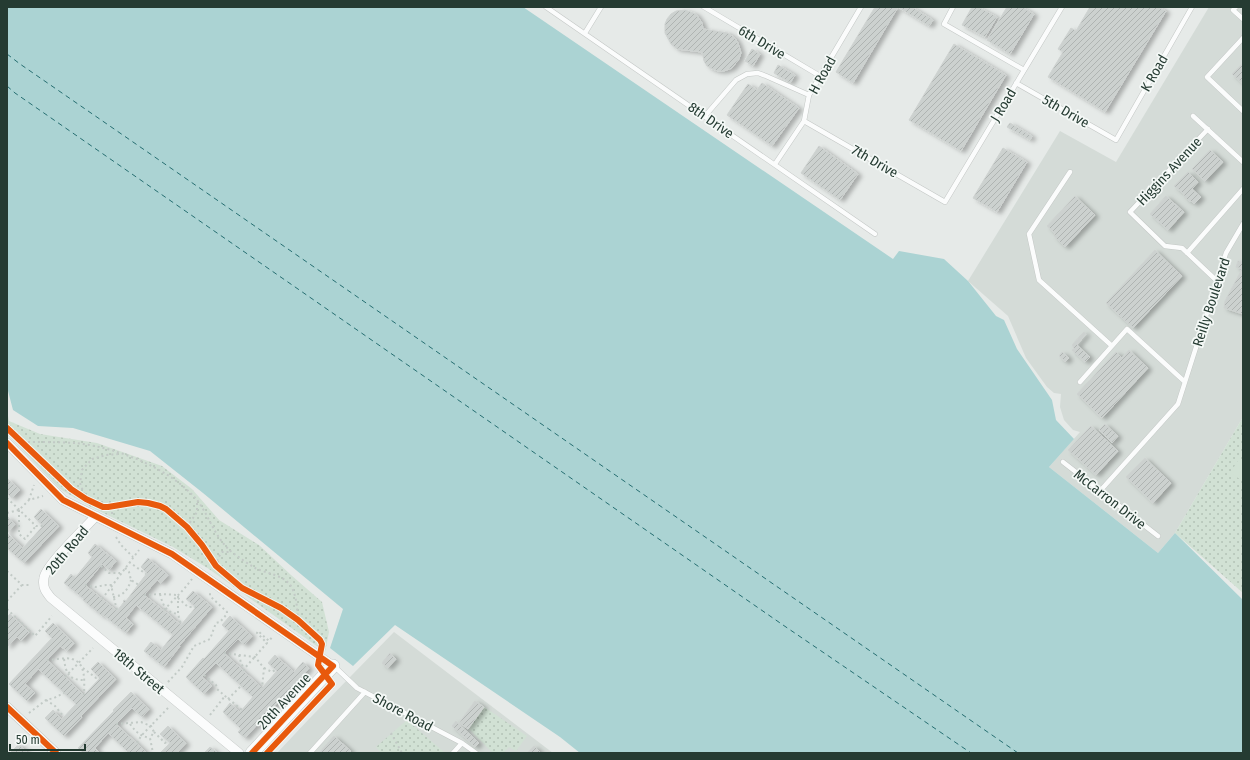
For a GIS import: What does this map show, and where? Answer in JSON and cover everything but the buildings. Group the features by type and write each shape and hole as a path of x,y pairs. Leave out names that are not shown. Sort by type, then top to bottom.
{"street":[{"path":"7,443 57,496 172,554 331,682"},
{"name":"20th Road","path":"43,586 48,567 96,516"},
{"name":"18th Street","path":"43,586 51,598 238,753"},
{"name":"20th Avenue","path":"252,753 331,682"},
{"path":"7,708 56,753"}],"lane":[{"name":"8th Drive","path":"546,7 876,234"},
{"path":"585,33 601,7"},
{"name":"6th Drive","path":"704,7 820,76"},
{"name":"H Road","path":"775,164 804,121 809,95 861,7"},
{"path":"953,7 944,24 1024,70"},
{"name":"J Road","path":"945,202 1062,7"},
{"name":"K Road","path":"1116,140 1192,7"},
{"path":"1234,8 1243,19"},
{"path":"1242,39 1207,77 1243,111"},
{"path":"705,116 736,80 746,74 758,73 809,95"},
{"name":"5th Drive","path":"1016,83 1116,140"},
{"path":"1193,116 1243,162"},
{"name":"7th Drive","path":"804,121 945,202"},
{"name":"Higgins Avenue","path":"1188,253 1182,248 1165,246 1130,212 1208,129"},
{"path":"1070,172 1029,234 1039,280 1112,346"},
{"path":"1217,281 1188,253 1243,189"},
{"name":"Reilly Boulevard","path":"1100,491 1178,404 1226,253 1243,224"},
{"path":"1080,382 1127,329 1186,382"},
{"name":"McCarron Drive","path":"1063,462 1158,536"},
{"name":"Shore Road","path":"331,682 358,688 462,743 476,753"},
{"path":"310,753 365,692"},
{"path":"453,753 462,743"}],"path":[{"path":"23,443 76,443 101,448 123,454 156,468 181,484 198,501 218,538 231,552 255,568 285,580 292,587 297,602 298,620"},
{"path":"86,499 80,483 82,470 92,459 106,455 123,454"},
{"path":"7,513 20,510 29,500 34,485"},
{"path":"76,492 93,502"},
{"path":"29,500 43,496"},
{"path":"7,498 36,526 43,526"},
{"path":"187,527 197,512 198,501"},
{"path":"96,516 99,505 108,507 116,506"},
{"path":"112,515 116,506"},
{"path":"20,510 19,534 25,539 36,526"},
{"path":"182,522 191,532"},
{"path":"116,537 121,545 133,557"},
{"path":"102,599 120,573 139,550"},
{"path":"216,566 218,558 222,552 231,552"},
{"path":"129,562 146,574"},
{"path":"100,566 109,573 120,573"},
{"path":"113,598 125,592 130,580 128,572 125,568"},
{"path":"7,571 22,585 31,585"},
{"path":"164,609 178,596 192,579"},
{"path":"130,580 139,585"},
{"path":"7,600 22,585"},
{"path":"85,585 95,587 111,585"},
{"path":"111,585 117,611"},
{"path":"168,682 182,667 194,646 210,639 216,623 220,622 227,614 227,612 210,596 210,590"},
{"path":"160,594 164,609"},
{"path":"144,596 160,594 178,596 188,607 196,608"},
{"path":"178,596 178,614 181,625"},
{"path":"7,609 35,636 52,616"},
{"path":"164,609 178,614"},
{"path":"292,616 304,625"},
{"path":"258,631 268,642 257,633 258,631"},
{"path":"239,655 244,670 273,636"},
{"path":"65,677 93,648"},
{"path":"224,653 255,657 264,668 272,672 275,670"},
{"path":"64,659 68,674 74,680 84,680"},
{"path":"47,660 72,659 79,662 83,668 96,678 100,678"},
{"path":"83,668 84,695"},
{"path":"262,688 264,668"},
{"path":"204,675 216,685 217,689 242,710"},
{"path":"228,699 241,686"},
{"path":"29,713 46,700 64,693"},
{"path":"210,715 225,696"},
{"path":"46,700 55,706 64,717"},
{"path":"137,743 141,736 168,708"},
{"path":"116,724 141,722 151,726 154,732 165,743 168,741"},
{"path":"130,724 141,736 150,738"},
{"path":"153,753 150,738 154,732"},
{"path":"391,734 402,753"}],"shaded area":[{"path":"1209,7 1243,7 1243,417 1175,533 1158,553 1049,467 1080,432 1073,430 1064,420 1060,407 1061,394 1054,393 1047,387 1026,358 1008,316 968,281 1060,131 1116,162"},
{"path":"394,632 553,753 277,753"}],"green space":[{"path":"7,411 9,421 40,434 97,443 162,466 192,489 219,520 259,545 322,602 329,632 325,652 209,569 173,547 91,507 60,489 7,434"},
{"path":"1243,417 1243,593 1175,533"},
{"path":"1239,459 1243,462 1243,481 1230,473"},
{"path":"483,706 527,736 516,751 509,747 503,753 493,753 469,729"},
{"path":"407,720 445,753 381,753 376,747"}],"water":[{"path":"7,7 523,7 893,259 899,251 944,259 968,281 996,316 1004,320 1017,349 1052,400 1056,420 1074,439 1049,467 1158,553 1175,533 1243,600 1243,753 580,753 560,737 395,625 353,666 330,648 343,609 150,451 73,428 38,426 13,410 7,387"}],"ferry route":[{"path":"7,54 1018,753"},
{"path":"7,86 783,625 971,753"}],"cycle path":[{"path":"7,428 71,489 86,499 103,507 138,502 148,503 166,509 187,527 202,545 216,566 242,588 281,608 298,620 320,640 322,644 318,665 332,684 267,753"},
{"path":"7,443 63,500 172,554 333,666 252,753"},
{"path":"7,707 56,753"}]}
